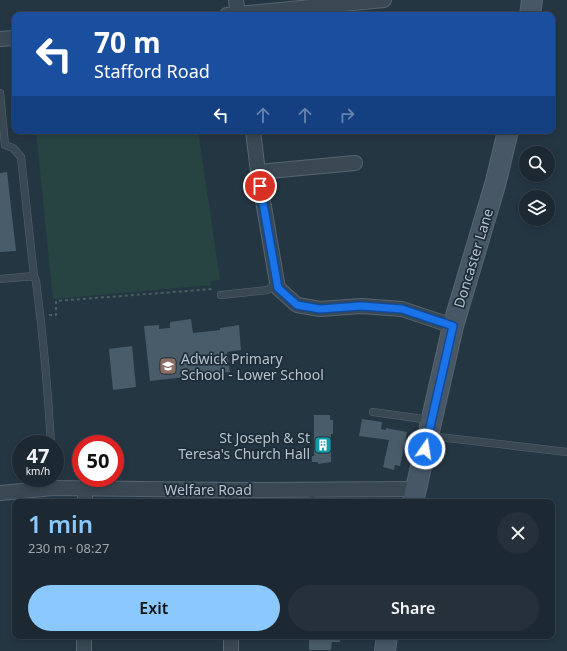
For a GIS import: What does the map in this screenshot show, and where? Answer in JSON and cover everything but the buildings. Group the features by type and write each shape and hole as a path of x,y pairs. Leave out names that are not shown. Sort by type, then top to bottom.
{"main road":[{"path":"530,12 532,0"},
{"name":"Doncaster Lane","path":"414,496 453,326 496,185 507,134"},
{"path":"385,651 387,639"}],"street":[{"path":"235,11 384,0"},
{"path":"0,39 12,38"},
{"path":"253,134 258,172 278,288 297,305 320,309 361,306 402,309 453,326"},
{"path":"258,172 355,163"},
{"name":"Welfare Road","path":"0,493 32,487"},
{"name":"Welfare Road","path":"64,487 85,495 414,496"},
{"path":"84,639 84,651"},
{"path":"231,639 231,651"}],"lane":[{"path":"0,93 3,146 13,148 21,158 34,276 40,314 51,435"},
{"path":"0,279 34,276"},
{"path":"221,295 268,290 277,280"},
{"path":"373,412 429,428 567,452"}],"path":[{"path":"40,314 56,315 56,301 214,289"}],"green space":[{"path":"36,134 198,134 220,280 210,281 211,285 53,299"}],"place":[{"name":"Adwick Primary School - Lower School","path":"168,366"},
{"name":"St Joseph & St Teresa's Church Hall","path":"323,445"}],"route":[{"path":"260,186 278,288 297,305 320,309 361,306 402,309 453,326 425,449"}]}
